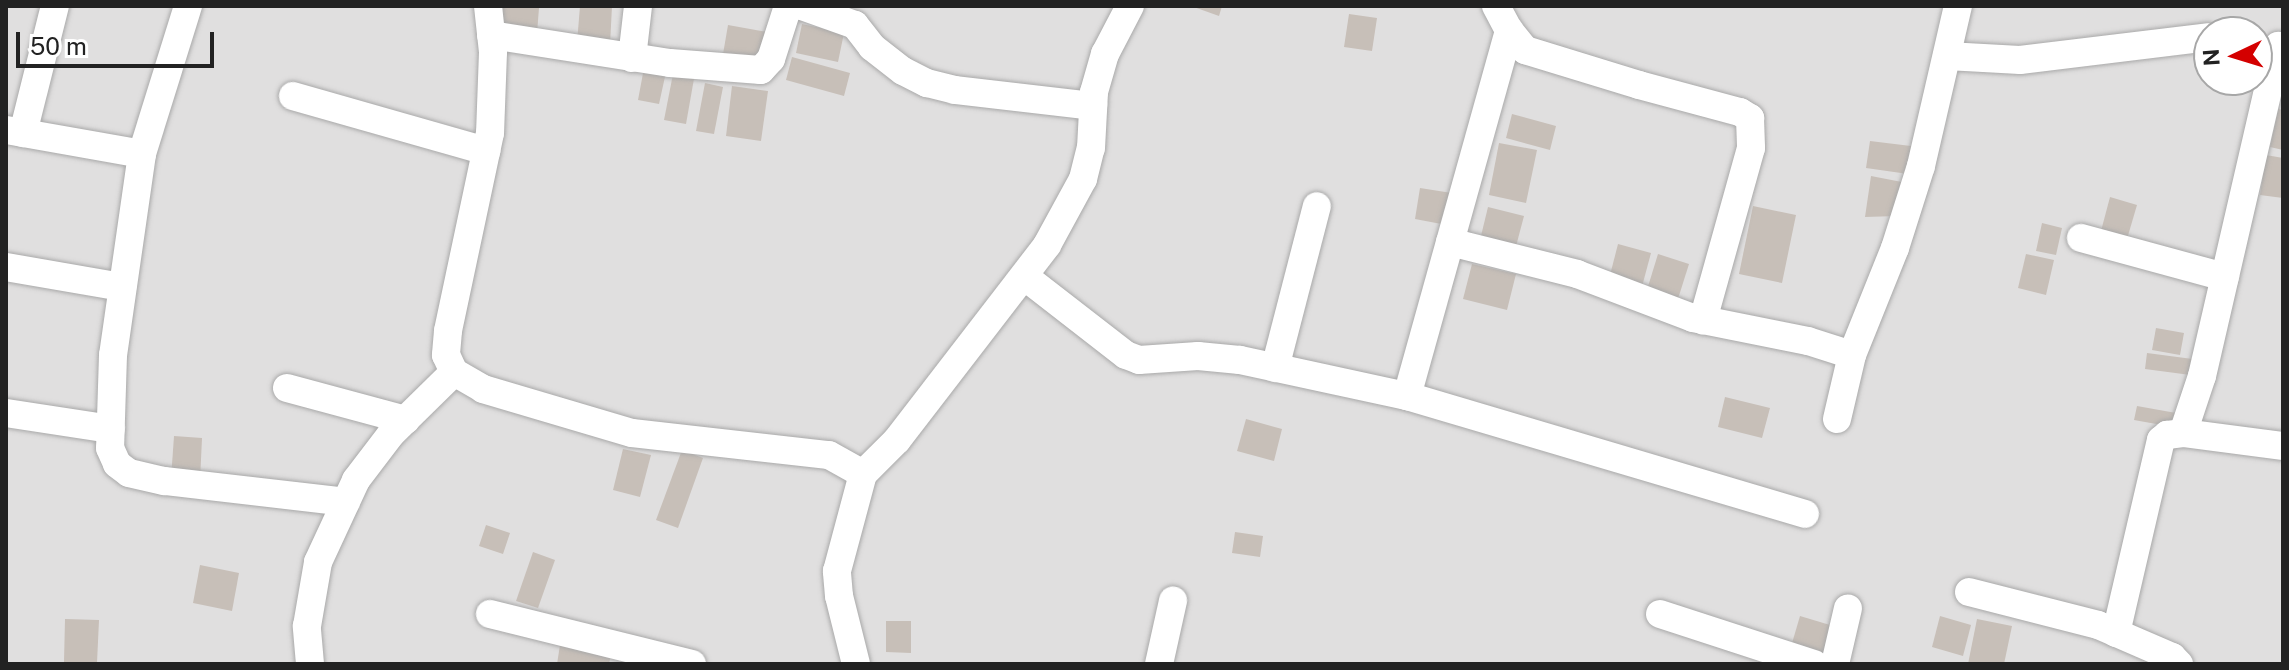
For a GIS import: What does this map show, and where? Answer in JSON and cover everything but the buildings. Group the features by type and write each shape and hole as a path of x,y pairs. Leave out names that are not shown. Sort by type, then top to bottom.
{"street":[{"path":"55,6 14,132 142,154"},
{"path":"188,6 142,154 113,355 110,448 117,464 129,473 165,481 346,502"},
{"path":"488,6 493,82 486,151 448,331 446,355 454,372 483,389 632,433 829,455 863,474"},
{"path":"632,58 638,6"},
{"path":"491,35 632,58 761,70 771,59 788,6"},
{"path":"802,6 855,25 872,47 903,71 927,83 955,90 1093,106"},
{"path":"856,664 839,596 837,571 863,474 897,440 1047,245 1083,179 1091,148 1093,106 1105,54 1130,6"},
{"path":"1837,419 1852,355 1895,248 1921,166 1958,6"},
{"path":"1407,396 1450,242 1502,18"},
{"path":"1502,18 1525,50 1740,112 1750,118 1751,148 1703,320"},
{"path":"1947,56 2020,60 2193,39"},
{"path":"293,96 486,151"},
{"path":"2183,433 2202,376 2262,96"},
{"path":"1275,368 1317,206"},
{"path":"2081,238 2225,277"},
{"path":"1450,242 1577,274 1703,320 1808,341 1852,355"},
{"path":"6,267 122,287"},
{"path":"1024,276 1126,355 1139,360 1198,356 1275,368 1407,396 1805,514"},
{"path":"310,664 307,626 318,562 356,480 406,420 454,372"},
{"path":"287,388 406,420"},
{"path":"6,413 111,429"},
{"path":"2116,633 2157,448 2167,435 2183,433 2283,446"},
{"path":"1969,592 2116,633 2172,657 2179,664"},
{"path":"1159,664 1173,601"},
{"path":"1835,664 1848,608"},
{"path":"490,614 625,656 692,664"},
{"path":"1660,614 1814,664"}],"shaded area":[{"path":"6,6 2283,6 2283,664 6,664"}]}
